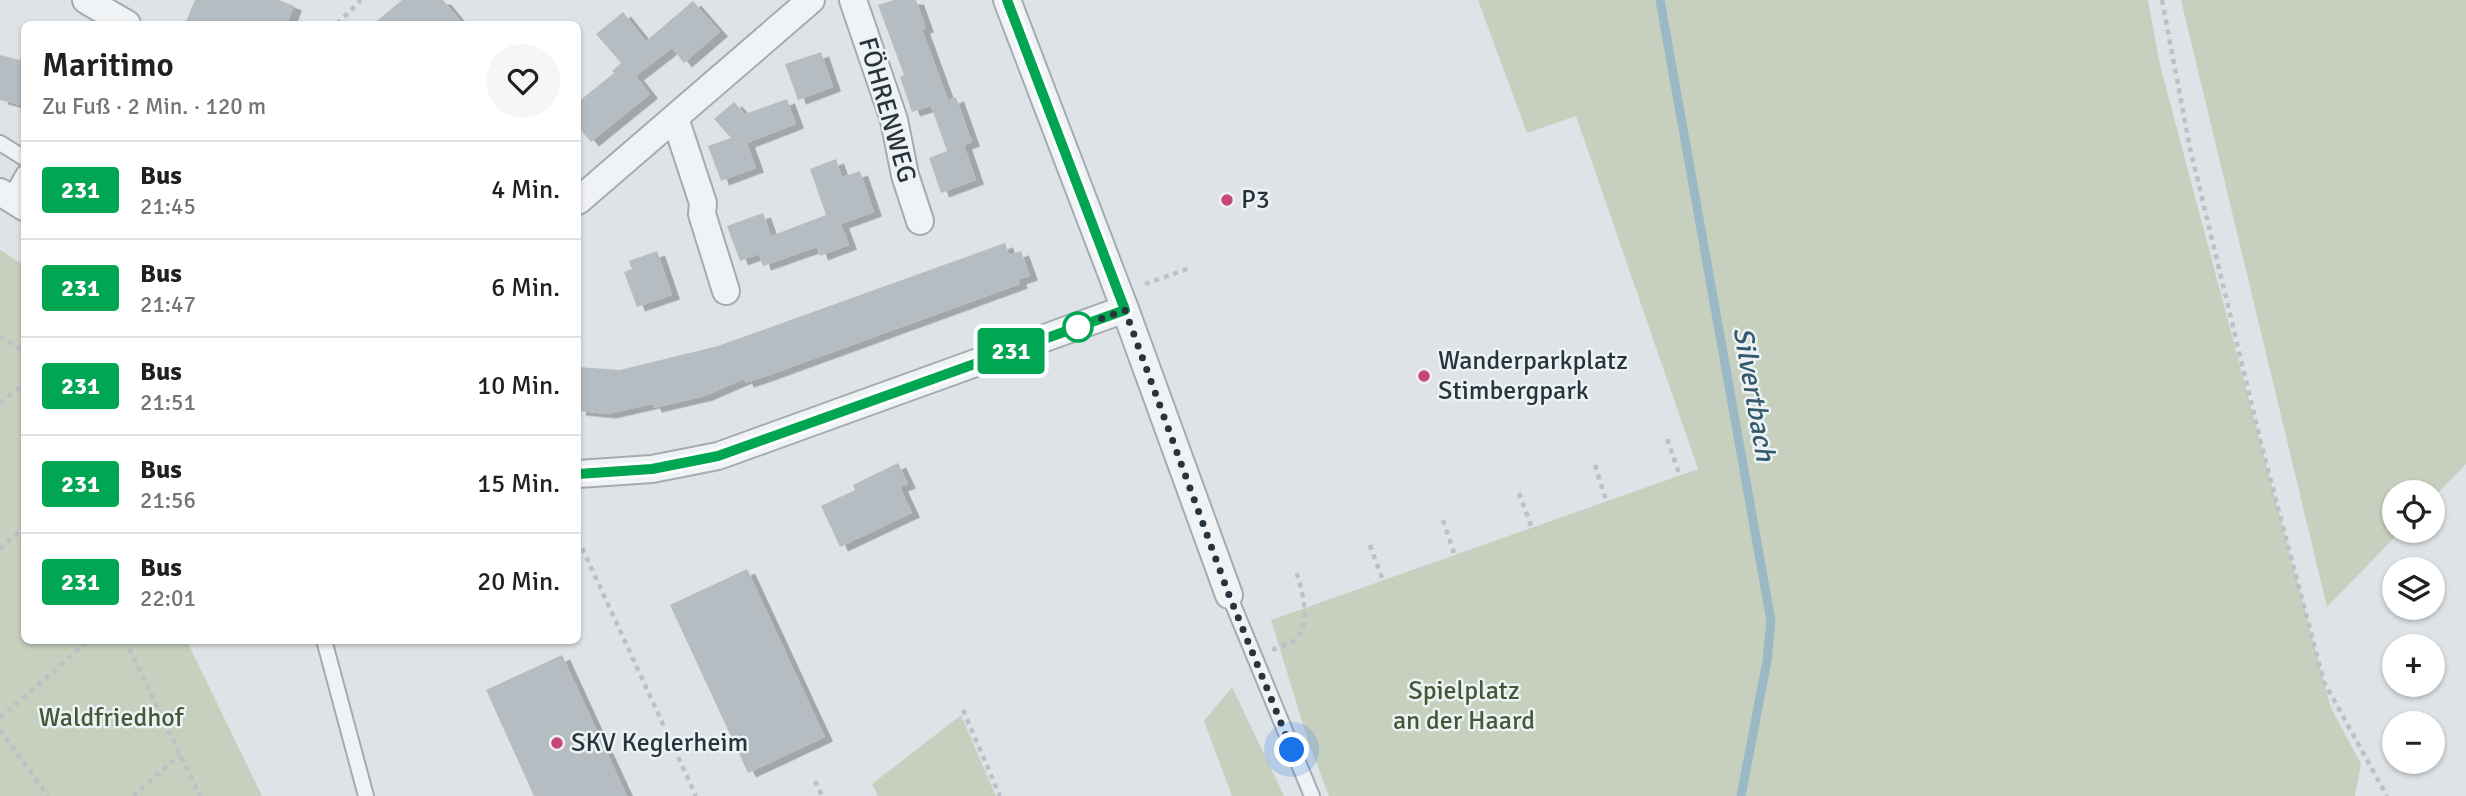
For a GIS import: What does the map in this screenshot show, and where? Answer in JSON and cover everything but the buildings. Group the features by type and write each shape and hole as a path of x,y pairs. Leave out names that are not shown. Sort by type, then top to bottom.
{"street":[{"path":"86,0 122,21"},
{"path":"581,198 811,0"},
{"name":"FÖHRENWEG","path":"853,0 894,120 905,175 920,221"},
{"path":"1007,0 1122,301 1229,595"},
{"path":"675,118 703,203 702,214 726,290"},
{"path":"581,474 652,469 718,456 1122,301"}],"lane":[{"path":"0,144 21,156"},
{"path":"11,199 21,179"},
{"path":"1229,595 1312,796"},
{"path":"325,644 366,796"}],"path":[{"path":"340,21 361,0"},
{"path":"2162,0 2193,161 2261,443 2324,682 2386,796"},
{"path":"1122,301 1190,268"},
{"path":"0,336 21,350"},
{"path":"0,403 21,386"},
{"path":"1667,439 1680,476"},
{"path":"1595,465 1606,500"},
{"path":"1519,493 1531,526"},
{"path":"1443,520 1454,553"},
{"path":"0,549 21,530"},
{"path":"1370,545 1382,578"},
{"path":"581,546 696,796"},
{"path":"1254,658 1294,640 1299,634 1306,604 1296,572"},
{"path":"0,718 84,644"},
{"path":"127,644 200,796"},
{"path":"963,710 1000,796"},
{"path":"0,730 48,796"},
{"path":"133,796 180,755"},
{"path":"815,781 822,796"}],"green space":[{"name":"Spielplatz an der Haard","path":"1478,0 2148,0 2160,65 2331,708 2361,764 2355,796 1329,796 1308,741 1271,620 1698,469 1576,116 1527,133"},
{"path":"2181,0 2466,0 2466,464 2445,486 2445,480 2382,480 2382,543 2389,543 2327,607"},
{"name":"Waldfriedhof","path":"0,250 21,263 21,644 188,644 262,796 0,796"},
{"path":"1232,687 1284,796 1232,796 1204,721"},
{"path":"961,715 996,796 878,796 872,784"}],"waterway":[{"name":"Silvertbach","path":"1660,0 1771,621 1767,661 1741,796"}],"bus line":[{"name":"231","path":"581,474 652,469 718,456 1125,310 1007,0"}],"place":[{"name":"P3","path":"1227,200"},
{"name":"Wanderparkplatz Stimbergpark","path":"1424,376"},
{"name":"SKV Keglerheim","path":"557,743"}],"route":[{"path":"1078,327 1125,310 1229,595 1292,750"}]}
